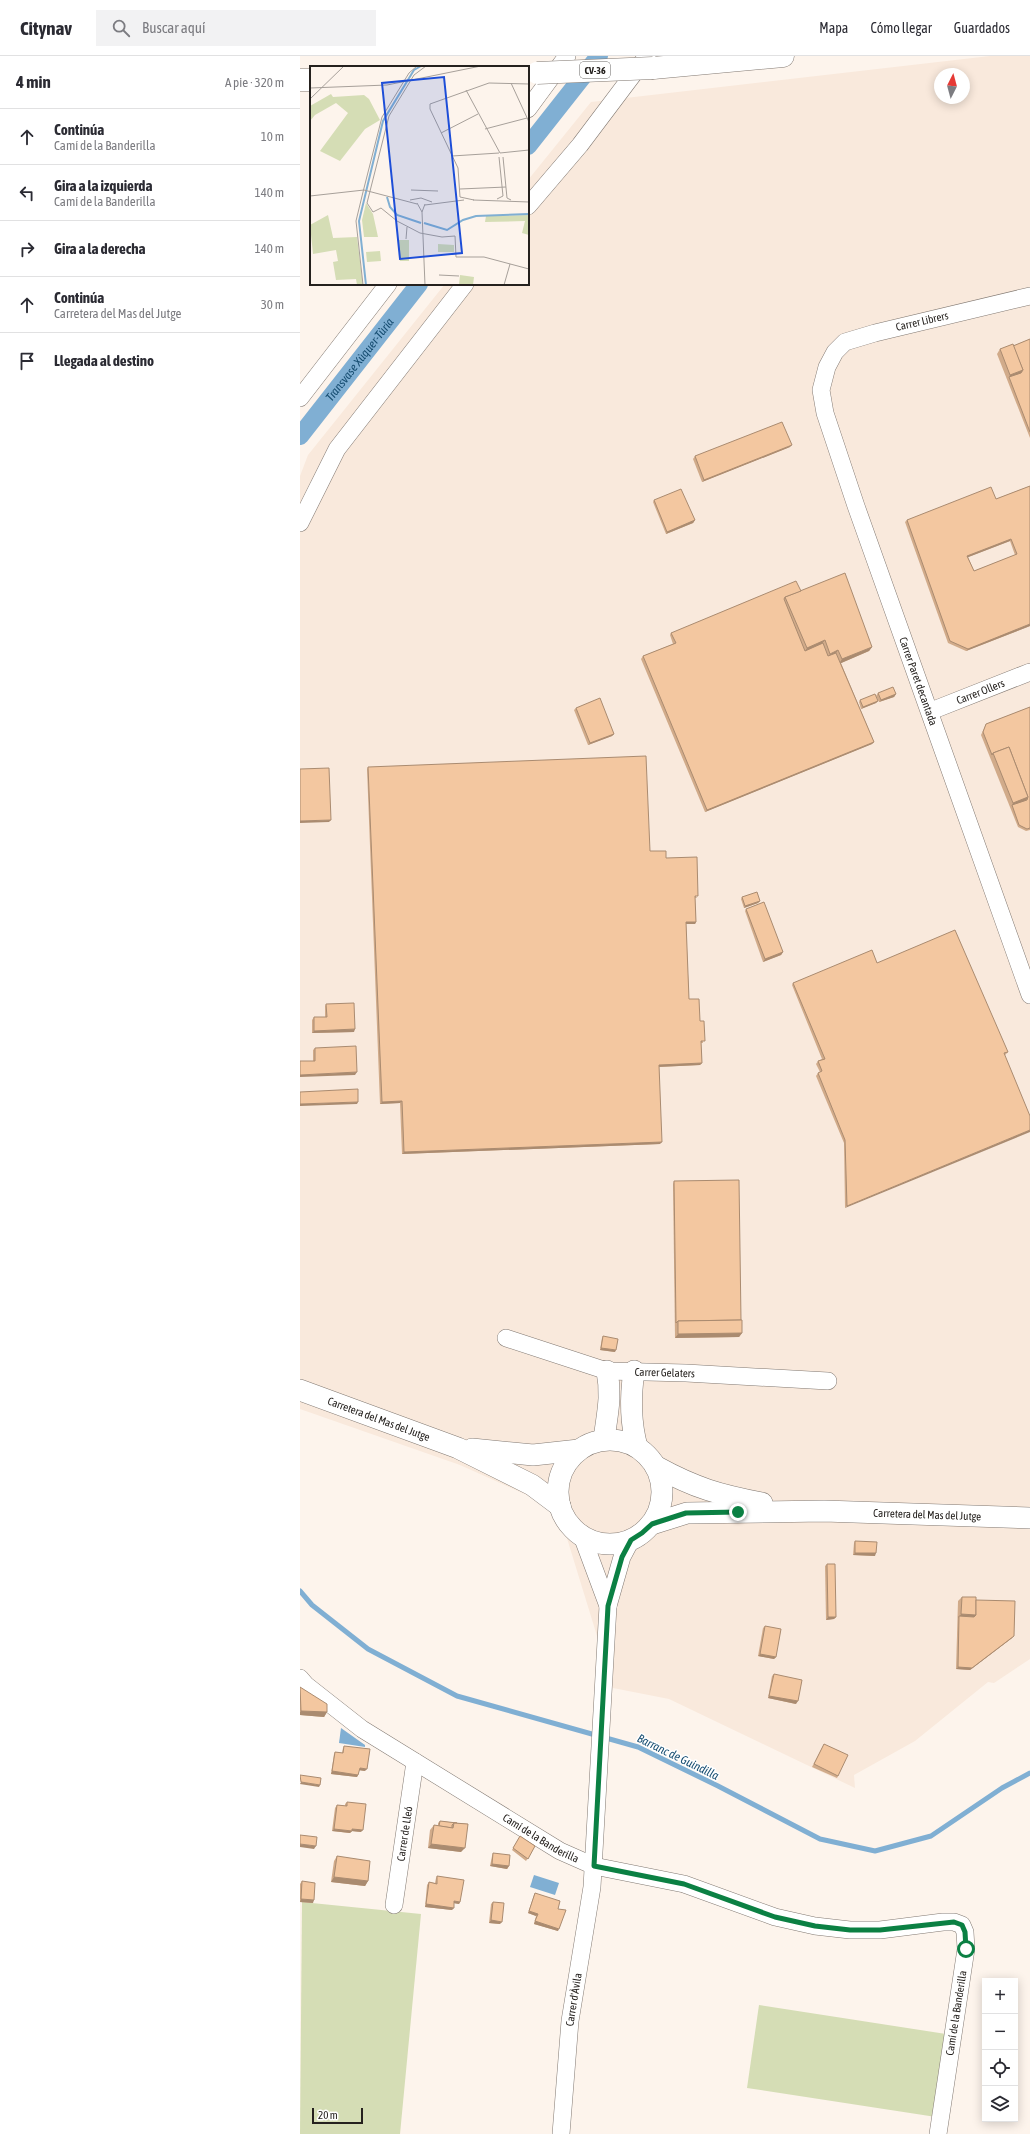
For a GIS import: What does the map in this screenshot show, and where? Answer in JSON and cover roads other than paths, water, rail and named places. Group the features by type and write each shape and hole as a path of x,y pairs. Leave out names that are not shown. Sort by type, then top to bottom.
{"highway":[{"name":"CV-36","path":"533,73 650,62 783,56"}],"street":[{"path":"529,108 567,56"},
{"path":"529,205 650,62"},
{"path":"300,398 387,285"},
{"path":"300,523 337,448 464,285"},
{"name":"Carrer Librers","path":"828,367 835,352 846,342 875,332 1030,296"},
{"name":"Carrer Paret decantada","path":"828,367 820,390 825,413 1030,993"},
{"name":"Carrer Ollers","path":"931,711 1030,672"},
{"name":"Carrer Gelaters","path":"506,1338 607,1371 634,1371 828,1381"},
{"path":"604,1440 610,1402 610,1389 607,1371"},
{"path":"634,1371 630,1398 632,1428 637,1447"},
{"name":"Carretera del Mas del Jutge","path":"300,1390 458,1448 522,1479 560,1506"},
{"path":"604,1440 621,1440 637,1447 648,1456 657,1467 662,1482 663,1497 659,1511 652,1524 631,1540 611,1544 591,1541 582,1536 568,1523 560,1506 558,1494 559,1481 563,1469 569,1459 578,1450 590,1443 604,1440"},
{"name":"Carretera del Mas del Jutge","path":"458,1448 533,1455 578,1450"},
{"name":"Carretera del Mas del Jutge","path":"657,1467 687,1484 719,1495 770,1504 824,1511"},
{"name":"Carretera del Mas del Jutge","path":"652,1524 686,1513 824,1511 1030,1518"},
{"path":"582,1536 608,1606"},
{"path":"608,1606 622,1557 631,1540"},
{"name":"Carrer d'Àvila","path":"561,2134 570,2021 594,1866 608,1606"},
{"name":"Camí de la Banderilla","path":"300,1678 306,1686 362,1729 560,1851 594,1866 684,1884 775,1917 815,1926 850,1930 872,1930 913,1927 943,1922 954,1922 962,1925 965,1932 966,1949 938,2134"},
{"name":"Carrer de Lleó","path":"394,1904 415,1762"}],"water":[{"path":"341,1728 365,1745 365,1747 339,1743"},
{"path":"534,1875 559,1883 555,1895 530,1887"}],"waterway":[{"name":"Transvase Xùquer-Tùria","path":"529,145 599,56"},
{"name":"Transvase Xùquer-Tùria","path":"300,436 418,285"},
{"name":"Barranc de Guindilla","path":"300,1591 312,1605 368,1649 457,1696 638,1747 718,1786 820,1839 875,1851 931,1836 1002,1788 1030,1773"}]}
